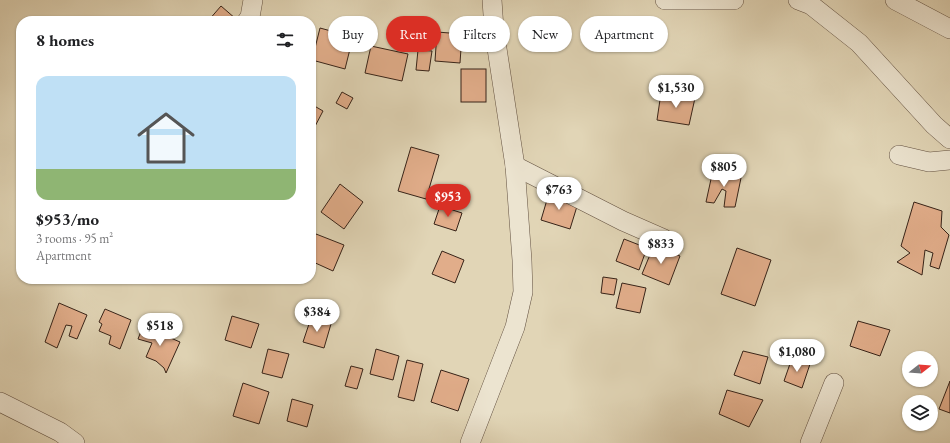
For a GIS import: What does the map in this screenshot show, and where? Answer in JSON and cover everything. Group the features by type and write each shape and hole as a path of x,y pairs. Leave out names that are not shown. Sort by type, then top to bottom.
{"street":[{"path":"250,16 254,0"},
{"path":"470,443 515,326 523,292 522,260 514,166 494,29 492,0"},
{"path":"665,0 734,0"},
{"path":"798,0 811,5 859,43 934,125 950,139"},
{"path":"894,0 950,29"},
{"path":"899,155 929,162 950,160"},
{"path":"514,166 623,221 664,239"},
{"path":"810,443 834,383"},
{"path":"0,402 60,432 75,443"}],"building":[{"path":"221,6 233,16 212,16"},
{"path":"320,28 328,30 328,52 349,52 345,69 316,61 316,44"},
{"path":"441,32 449,33 449,52 461,52 460,63 435,61 436,52 441,52"},
{"path":"378,48 386,49 386,52 408,54 402,81 365,73 370,52 378,52"},
{"path":"418,52 432,52 429,71 416,70"},
{"path":"461,69 486,69 486,102 461,102"},
{"path":"342,92 353,98 347,109 336,103"},
{"path":"661,93 695,98 689,125 657,120"},
{"path":"316,107 323,111 316,124"},
{"path":"411,147 439,155 426,199 398,191"},
{"path":"713,170 741,178 735,207 724,207 726,191 722,189 714,203 706,202"},
{"path":"340,184 363,202 344,229 321,212"},
{"path":"549,193 578,203 570,229 541,220"},
{"path":"914,202 942,211 941,227 949,235 939,269 930,266 933,253 925,250 922,275 897,262 910,253 901,246"},
{"path":"440,206 462,213 456,231 434,224"},
{"path":"316,234 344,245 333,271 316,263"},
{"path":"624,239 647,248 639,270 616,261"},
{"path":"654,245 680,256 669,285 642,274"},
{"path":"737,248 771,260 755,306 721,294"},
{"path":"442,251 464,260 455,283 432,274"},
{"path":"603,277 617,279 614,295 601,293"},
{"path":"622,283 646,288 640,313 616,308"},
{"path":"59,303 87,315 77,339 69,336 72,326 66,325 57,348 45,342"},
{"path":"105,309 131,320 120,349 109,344 111,336 99,331 102,324 99,322"},
{"path":"232,316 259,324 251,348 225,340"},
{"path":"311,318 331,324 324,348 303,342"},
{"path":"858,321 890,330 880,356 850,346"},
{"path":"143,326 180,342 166,373 164,368 156,361 146,357 152,343 138,339"},
{"path":"268,349 289,354 282,378 262,373"},
{"path":"376,349 399,356 393,380 370,374"},
{"path":"743,351 768,357 760,384 734,375"},
{"path":"792,358 810,364 802,388 784,381"},
{"path":"407,360 423,364 414,401 398,397"},
{"path":"351,366 363,369 357,389 345,386"},
{"path":"441,370 469,379 458,411 431,402"},
{"path":"950,381 950,413 939,409"},
{"path":"243,383 269,392 259,424 233,416"},
{"path":"727,390 763,400 749,427 719,414"},
{"path":"292,399 313,405 307,427 287,421"}]}
